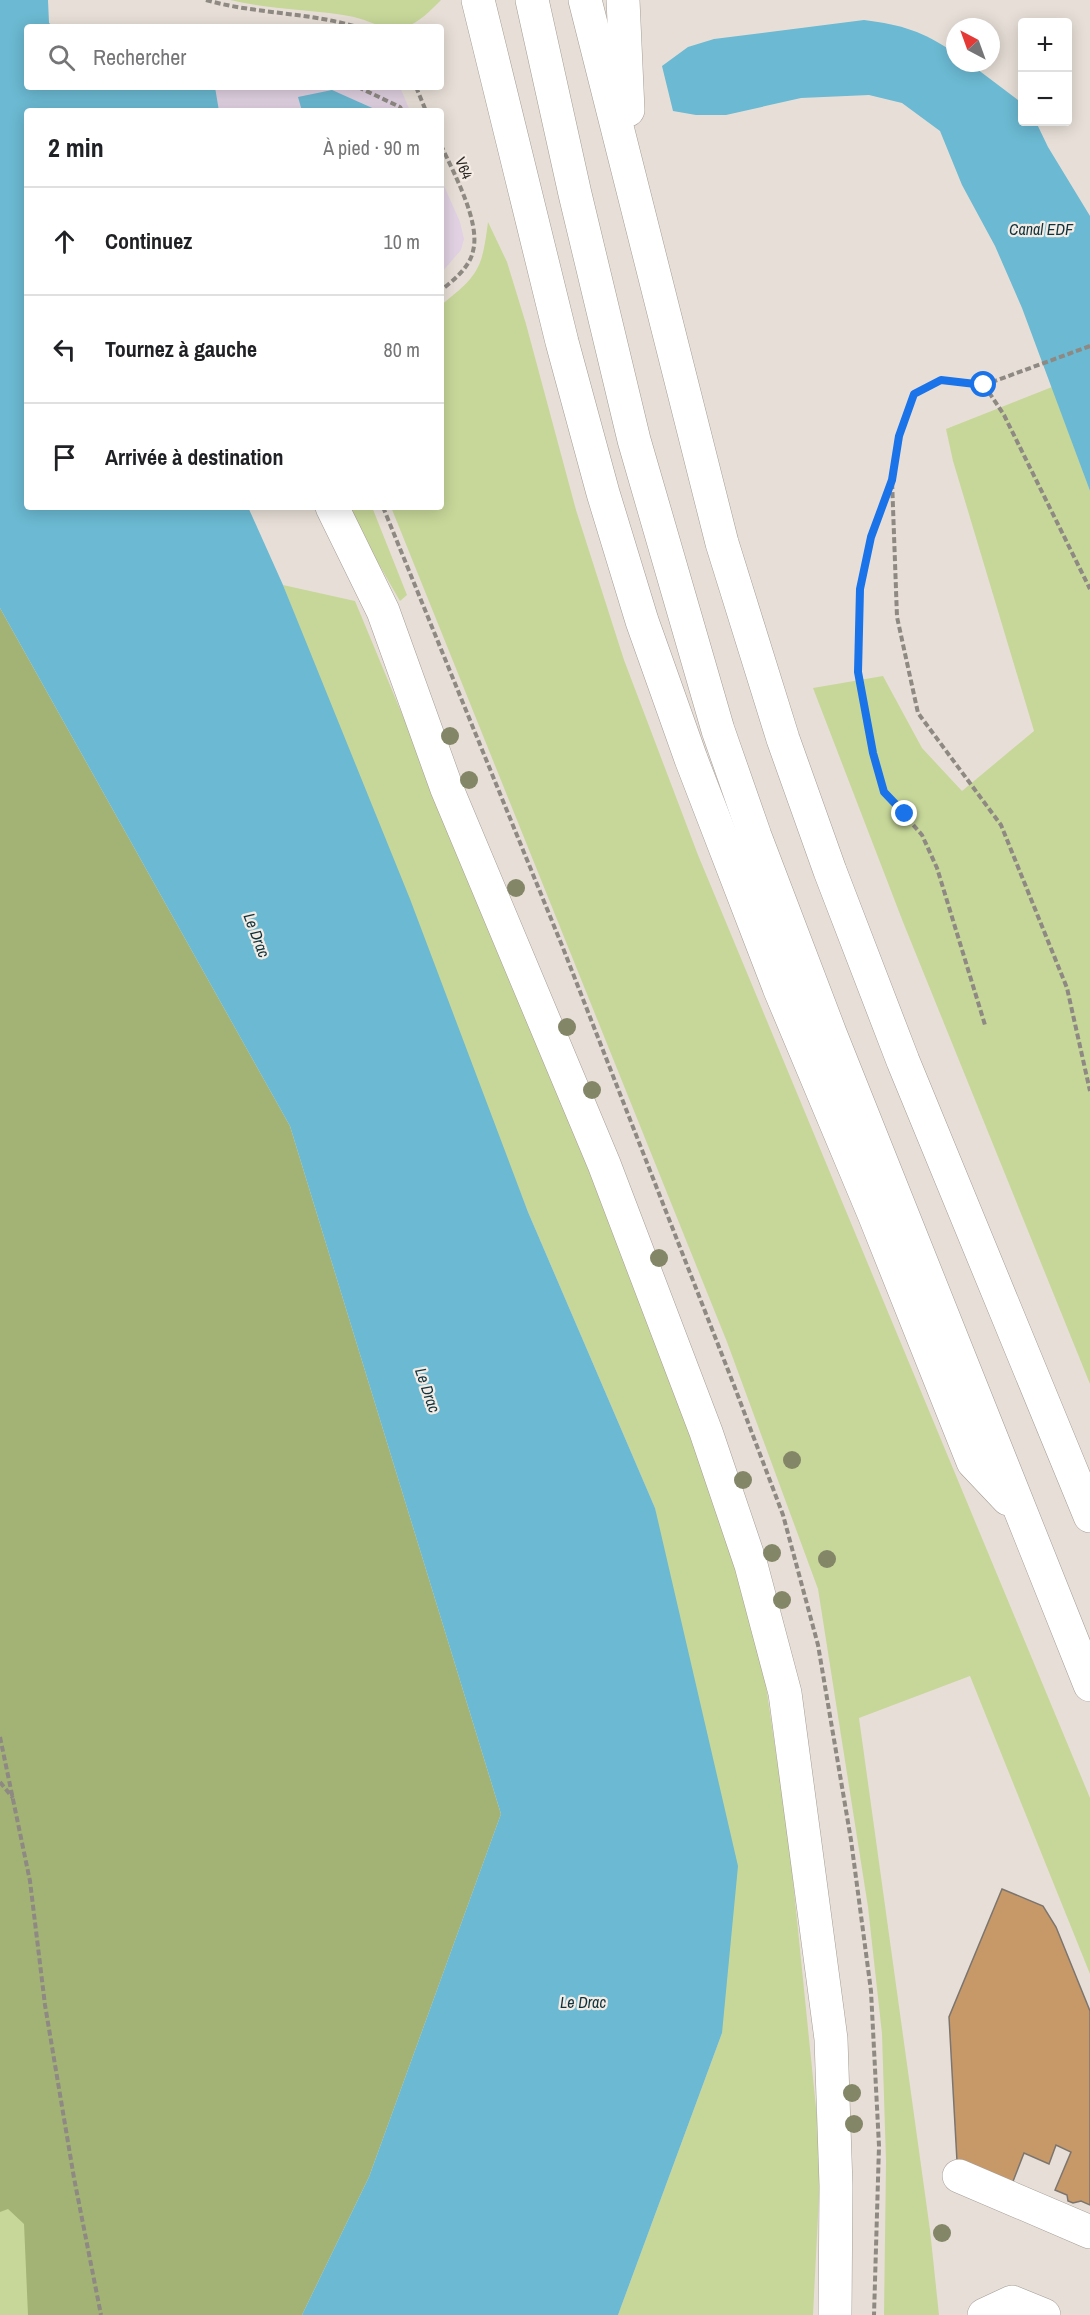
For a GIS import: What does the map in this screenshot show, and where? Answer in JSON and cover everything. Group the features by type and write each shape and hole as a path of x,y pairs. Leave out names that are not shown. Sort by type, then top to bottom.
{"main road":[{"path":"623,0 631,178"},
{"path":"585,1 722,543 783,739 830,871 903,1061 1090,1516"},
{"path":"533,4 575,194 634,440 718,730 754,836 830,1033 1090,1684"},
{"path":"478,5 603,493 642,621 691,759 780,990 874,1214 973,1461 1020,1512"},
{"path":"333,510 383,611 447,789 604,1164 706,1432 751,1565 785,1693 831,2039 837,2186 835,2315"},
{"path":"959,2176 1090,2232"},
{"path":"984,2315 1012,2302 1044,2315"}],"path":[{"path":"206,0 229,7 346,24"},
{"path":"364,90 400,108"},
{"path":"417,90 425,108"},
{"name":"V64","path":"444,152 465,201 474,235 473,252 458,275 444,287"},
{"path":"1090,346 984,385 941,380 914,394 899,436 892,480 897,616 918,713 1001,825 1067,988 1090,1091"},
{"path":"984,385 1004,415 1090,589"},
{"path":"892,480 871,537 860,589 858,672 873,753 884,792 922,835 937,868 985,1025"},
{"path":"0,1737 30,1881 45,2005 70,2155 101,2315"},
{"path":"0,1782 14,1800"}],"shaded area":[{"path":"216,90 401,90 409,108 218,108"},
{"path":"444,186 460,222 464,239 461,250 444,270"}],"green space":[{"path":"230,0 441,0 412,24 375,24 339,14 260,6"},
{"path":"488,222 507,262 576,510 624,660 698,855 1090,1798 1090,1974 970,1676 859,1718 930,2230 939,2315 884,2315 886,2161 882,2034 868,1907 818,1589 727,1342 392,510 444,510 444,303 471,278 481,261"},
{"path":"1052,387 1090,491 1090,1384 903,922 813,688 883,676 922,748 962,791 1034,731 953,461 946,429"},
{"path":"348,510 373,510 407,595 400,601"},
{"path":"283,585 355,601 596,1181 713,1486 761,1652 789,1841 821,2157 813,2315 618,2315 722,2033 655,1508 528,1212"},
{"path":"0,608 290,1126 501,1814 369,2177 302,2315 28,2315 24,2224 8,2209 0,2212"},
{"path":"0,1905 73,2315 0,2315"}],"water":[{"name":"Le Drac","path":"0,0 48,0 50,24 24,24 24,90 216,90 218,108 24,108 24,510 249,510 283,585 410,899 528,1212 655,1508 738,1866 722,2033 618,2315 302,2315 369,2177 501,1814 290,1126 0,608"},
{"name":"Canal EDF","path":"864,20 890,24 922,34 946,48 946,72 981,72 1018,100 1018,126 1038,126 1090,216 1090,491 1022,308 995,246 962,185 940,131 902,103 869,95 801,98 726,115 696,115 673,111 662,66 688,47 714,39"},
{"path":"332,90 372,108 301,108 298,97"}],"building":[{"path":"1002,1889 1043,1906 1056,1927 1090,2011 1090,2205 1081,2201 1073,2203 1068,2201 1067,2195 1055,2190 1071,2152 1056,2145 1049,2164 1024,2153 1012,2184 957,2161 949,2017"}],"route":[{"path":"905,814 884,792 873,753 858,672 860,589 871,537 892,480 899,436 914,394 941,380 984,385"}]}
